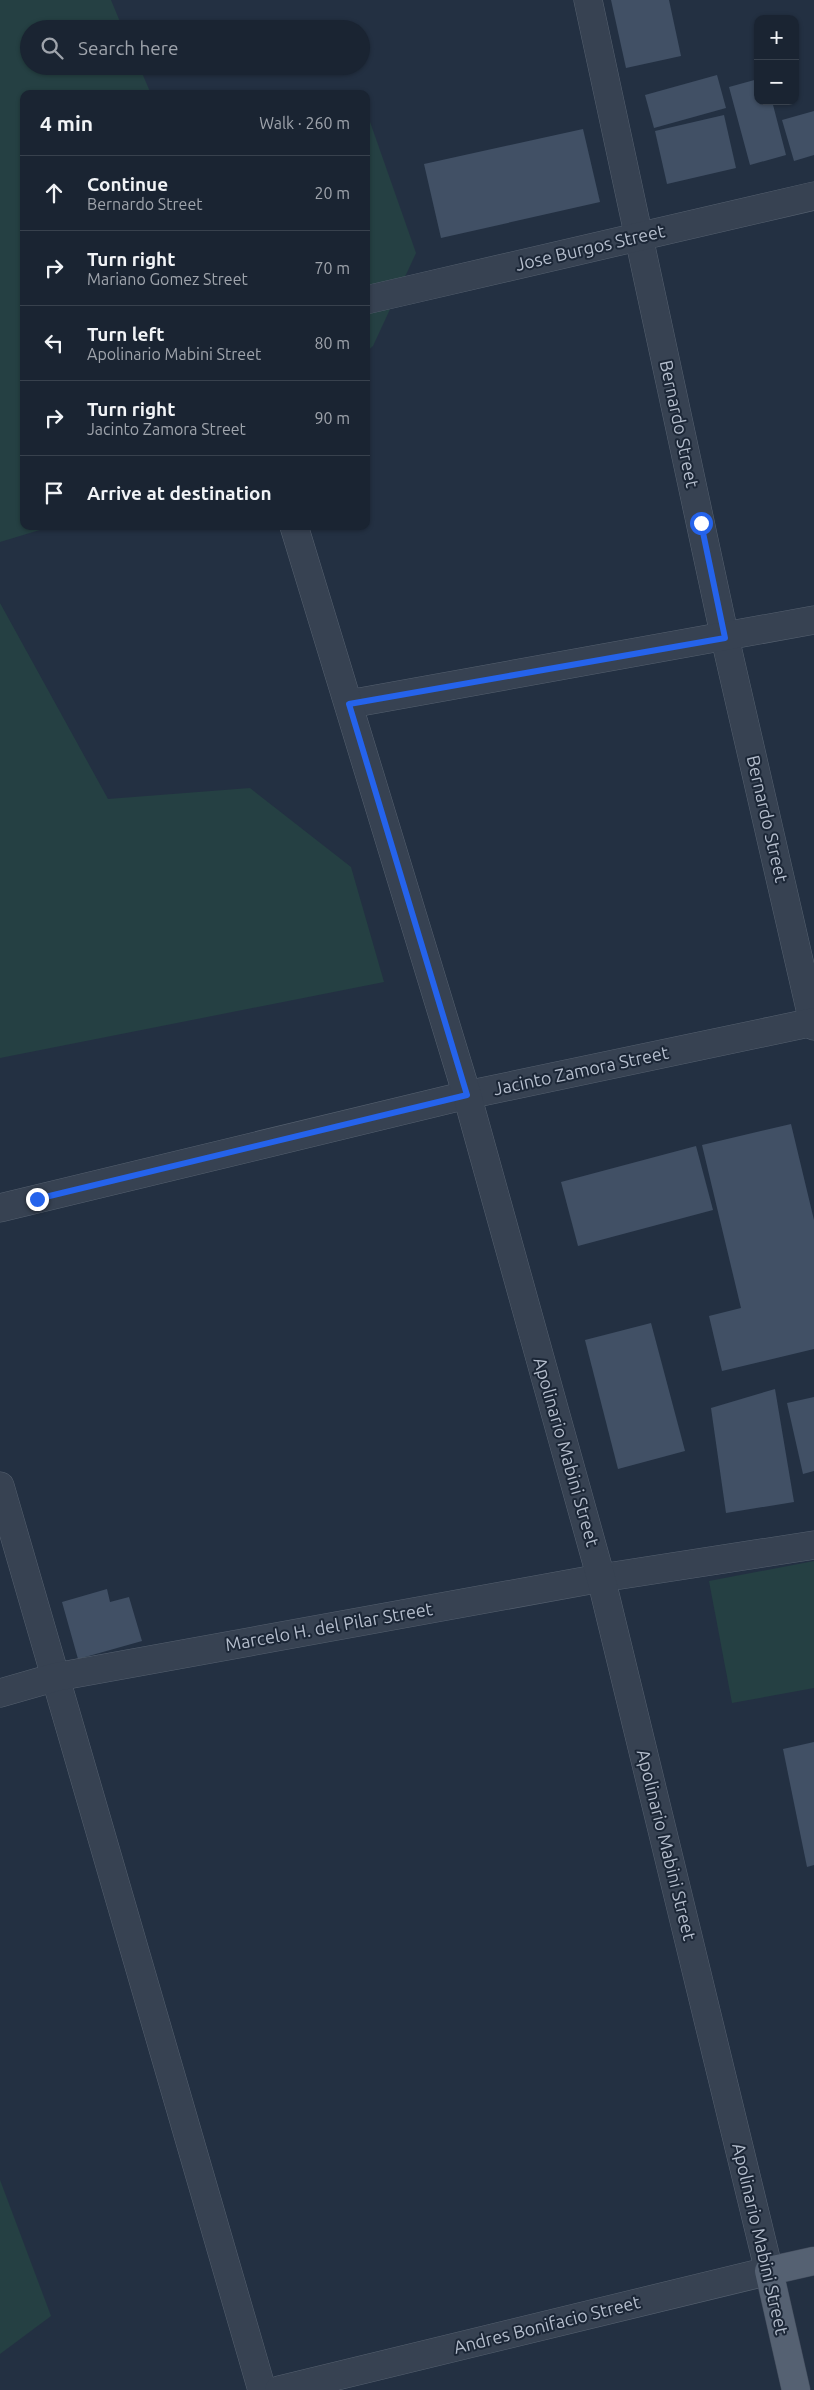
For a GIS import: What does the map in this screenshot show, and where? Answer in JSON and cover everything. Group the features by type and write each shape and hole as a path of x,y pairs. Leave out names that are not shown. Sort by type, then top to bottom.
{"main road":[{"name":"Andres Bonifacio Street","path":"769,2271 814,2261"},
{"name":"Apolinario Mabini Street","path":"769,2271 796,2390"}],"street":[{"name":"Bernardo Street","path":"588,0 725,638 814,1023"},
{"name":"Jose Burgos Street","path":"370,299 814,196"},
{"name":"Apolinario Mabini Street","path":"295,530 467,1095 601,1578 769,2271"},
{"path":"349,704 725,638 814,620"},
{"name":"Jacinto Zamora Street","path":"0,1208 467,1095 814,1023"},
{"path":"0,1486 262,2390"},
{"name":"Marcelo H. del Pilar Street","path":"0,1693 56,1677 601,1578 814,1544"},
{"name":"Andres Bonifacio Street","path":"279,2390 769,2271"}],"green space":[{"path":"0,0 111,0 119,20 20,20 20,75 143,75 149,90 20,90 20,530 40,530 0,542"},
{"path":"370,122 416,253 373,346 370,349"},
{"path":"0,603 108,799 250,788 351,867 384,982 0,1058"},
{"path":"814,1561 814,1688 732,1703 709,1581"},
{"path":"0,2180 51,2316 0,2354"}],"building":[{"path":"611,0 669,0 681,56 626,68"},
{"path":"717,75 726,108 654,128 645,95"},
{"path":"754,80 754,105 773,105 786,155 750,165 729,87"},
{"path":"814,111 814,155 794,161 782,120"},
{"path":"724,115 736,168 667,184 655,131"},
{"path":"583,129 600,202 441,238 424,164"},
{"path":"791,1124 814,1220 814,1349 722,1371 709,1316 741,1308 702,1145"},
{"path":"696,1146 713,1210 578,1246 561,1182"},
{"path":"651,1323 685,1451 618,1469 585,1340"},
{"path":"775,1389 794,1502 726,1513 711,1408"},
{"path":"814,1397 814,1471 803,1474 787,1403"},
{"path":"107,1589 110,1602 129,1597 142,1641 78,1659 62,1602"},
{"path":"814,1742 814,1865 807,1867 783,1749"}],"route":[{"path":"37,1199 467,1095 349,704 725,638 701,523"}]}
